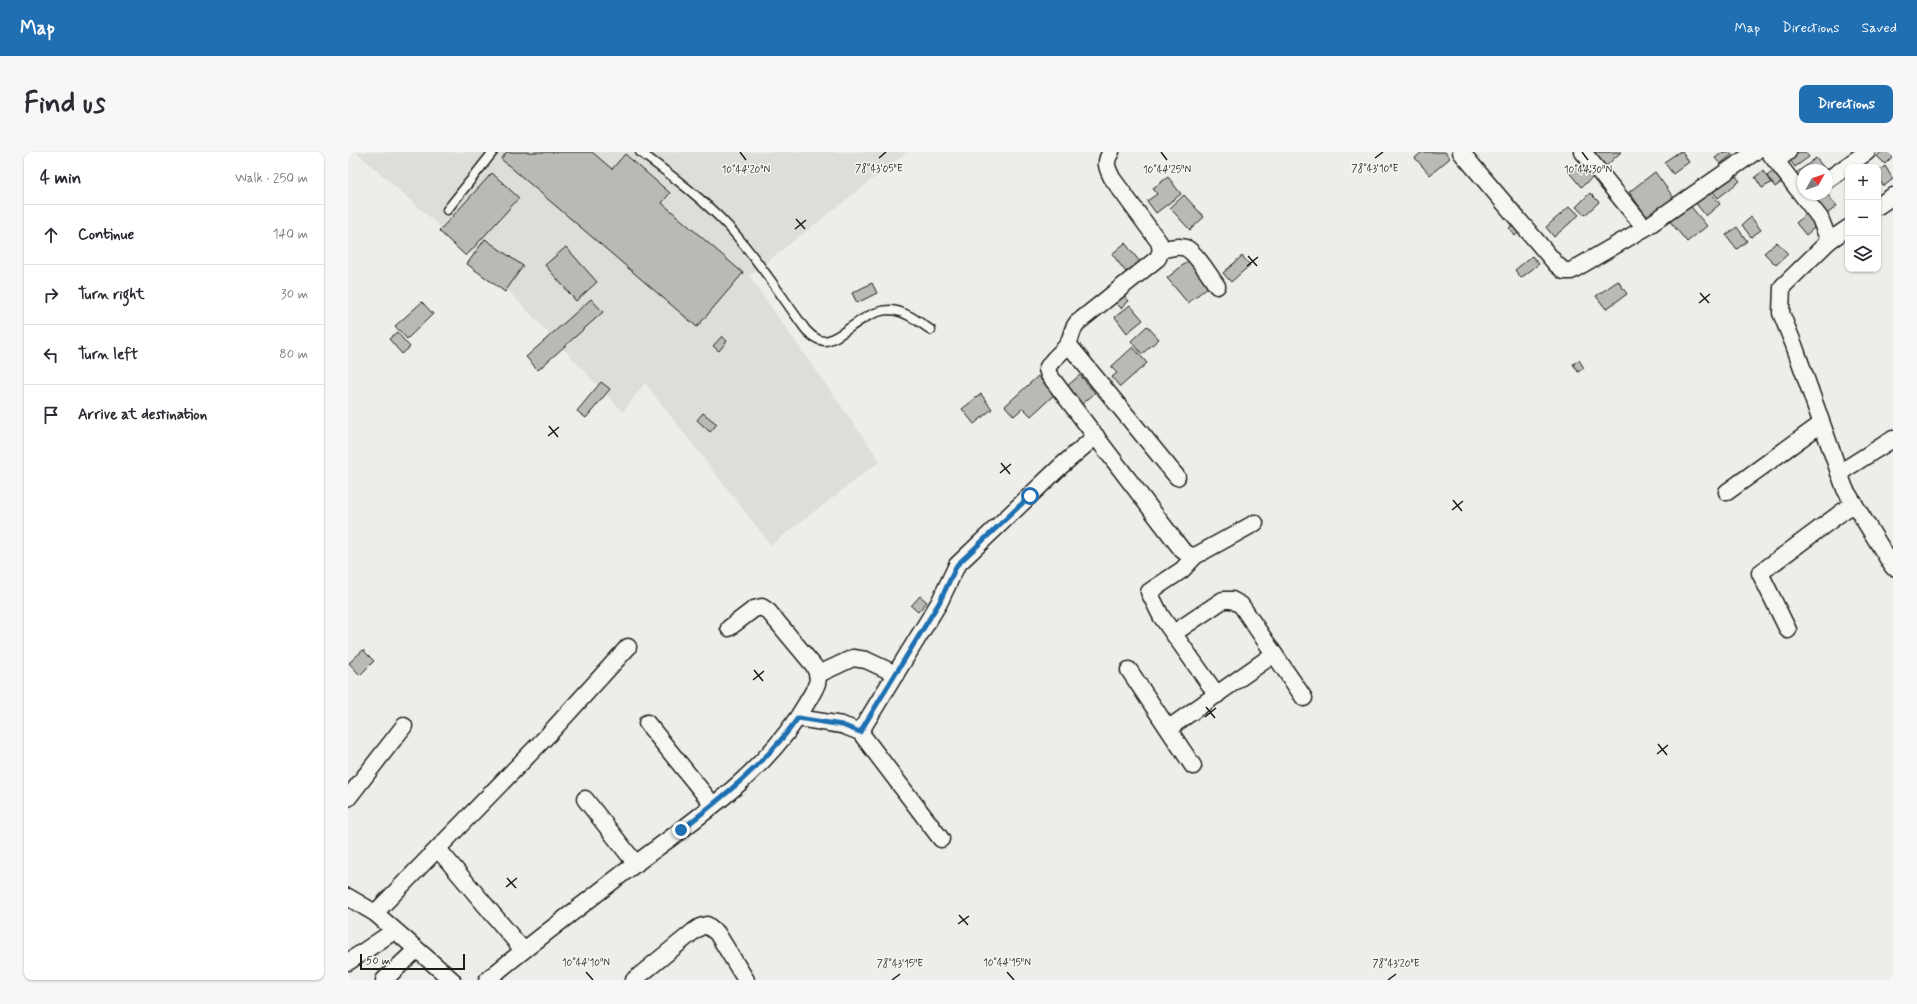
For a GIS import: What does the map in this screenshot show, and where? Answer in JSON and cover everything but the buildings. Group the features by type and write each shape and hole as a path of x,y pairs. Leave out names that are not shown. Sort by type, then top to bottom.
{"street":[{"path":"1111,152 1107,157 1106,166 1112,178 1159,242 1161,250 1158,258 1077,323 1072,330 1068,344 1049,364 1047,369 1054,382 1182,550 1189,555 1195,556"},
{"path":"1461,152 1556,264 1564,271 1571,271 1580,267 1645,228 1755,152"},
{"path":"1583,152 1645,228"},
{"path":"1833,176 1867,152"},
{"path":"1778,155 1797,183"},
{"path":"1881,204 1893,196"},
{"path":"1808,200 1820,218 1829,241"},
{"path":"1845,230 1829,241 1782,287 1781,313 1845,489 1893,567"},
{"path":"1161,250 1178,247 1186,248 1193,254 1217,286"},
{"path":"1068,344 1177,477"},
{"path":"1727,492 1821,424"},
{"path":"860,732 939,603 957,565 1061,466 1096,436"},
{"path":"1839,473 1893,439"},
{"path":"1788,630 1760,573 1854,503"},
{"path":"1217,695 1161,616 1149,592 1182,570 1195,556 1254,523"},
{"path":"1174,633 1223,600 1232,600 1241,604 1304,698"},
{"path":"487,980 523,950 713,805 752,772 783,739 798,718 818,682 819,674 814,666 769,612 762,607 754,609 729,628"},
{"path":"375,913 548,735 628,647"},
{"path":"1170,728 1274,654"},
{"path":"819,674 853,658 866,660 896,674"},
{"path":"1129,670 1170,728 1193,766"},
{"path":"798,718 842,725 860,732 941,839"},
{"path":"647,723 713,805"},
{"path":"348,798 404,726"},
{"path":"585,799 636,864"},
{"path":"438,849 523,950"},
{"path":"348,897 375,913 452,980"},
{"path":"634,980 694,931 700,927 707,926 717,933 746,980"},
{"path":"348,962 394,931"},
{"path":"384,980 416,950"}],"lane":[{"path":"447,210 493,152"},
{"path":"640,152 703,202 728,227 762,267 806,330 815,339 825,341 839,335 858,321 875,313 890,310 904,313 931,330"}],"shaded area":[{"path":"356,152 907,152 749,276 880,461 771,545 645,383 623,412 488,269"}],"route":[{"path":"681,830 752,772 783,739 798,718 842,725 860,732 939,603 957,565 1030,496"}]}
